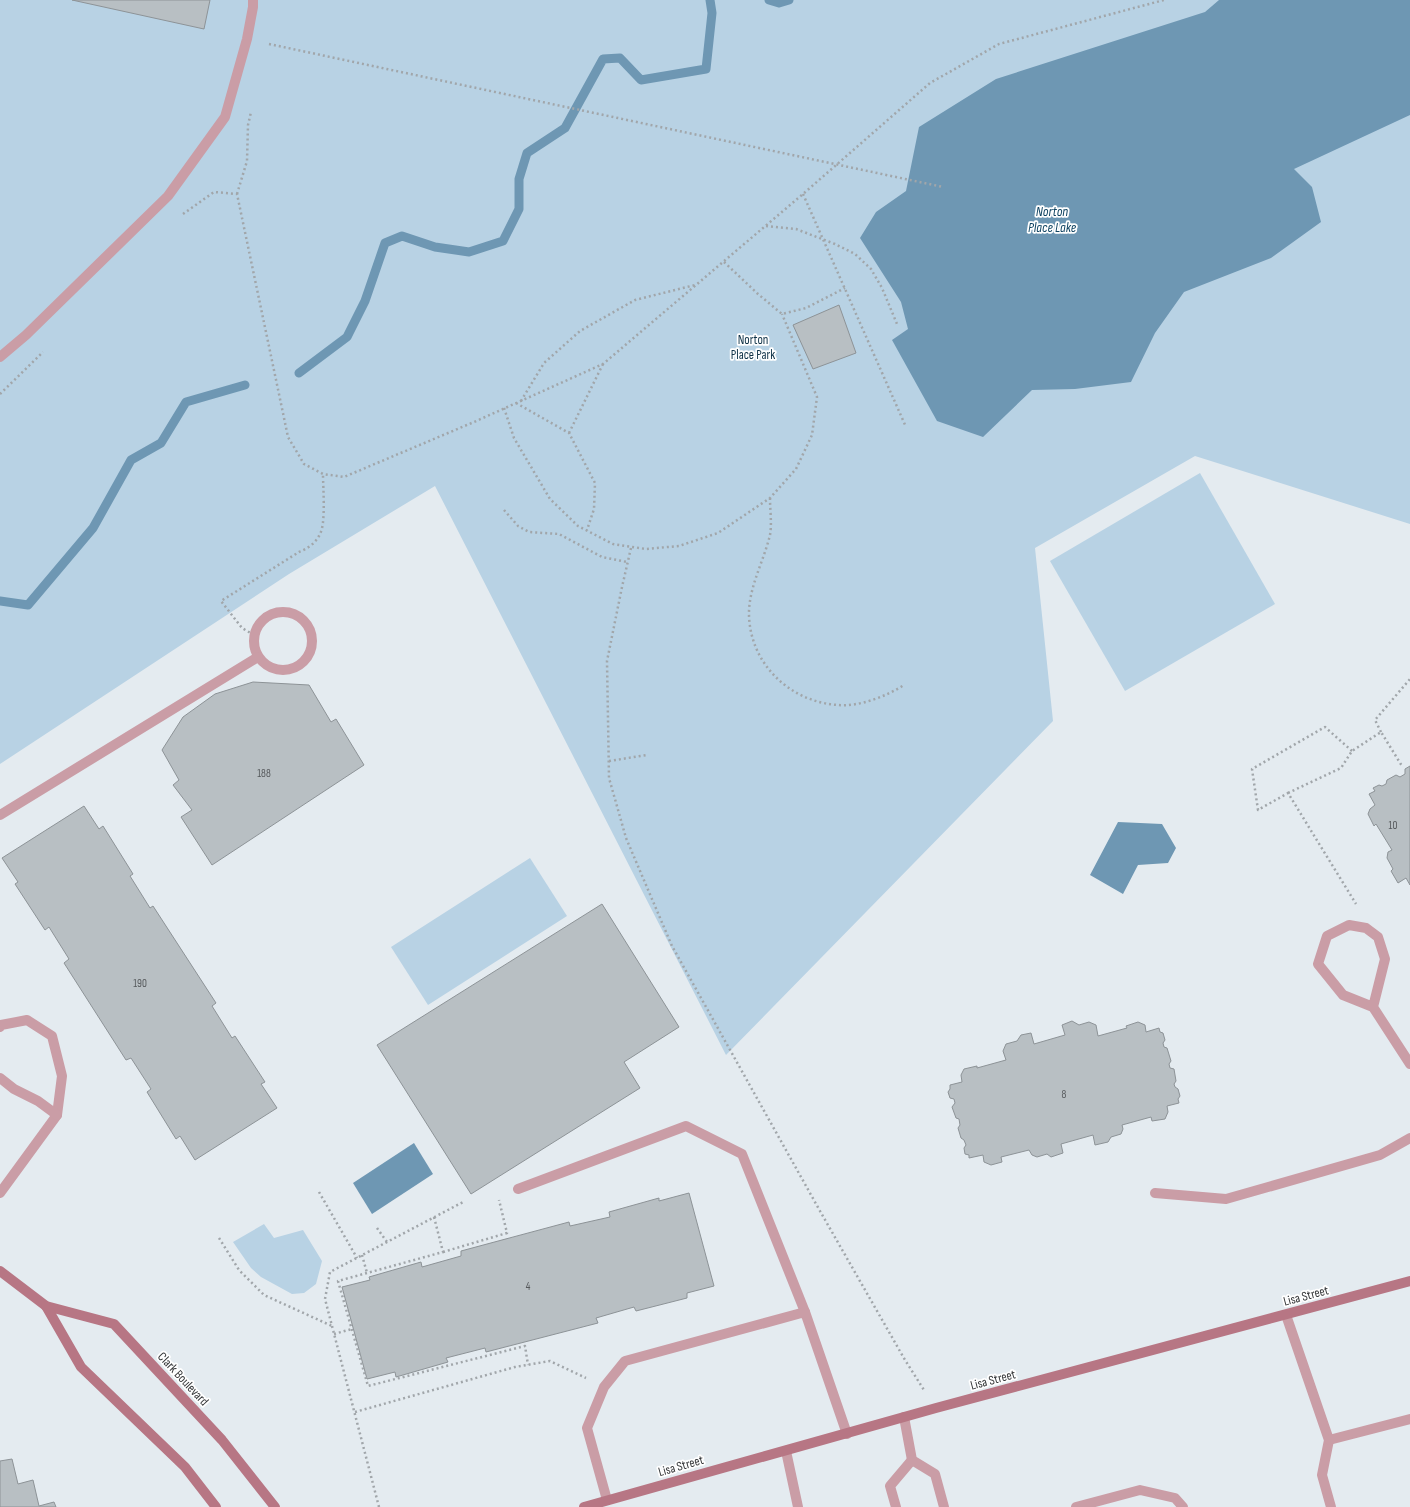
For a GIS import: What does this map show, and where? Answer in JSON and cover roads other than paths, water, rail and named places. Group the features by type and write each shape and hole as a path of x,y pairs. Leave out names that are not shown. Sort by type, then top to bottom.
{"street":[{"name":"Clark Boulevard","path":"0,1271 46,1306 82,1367 185,1467 216,1507"},
{"name":"Lisa Street","path":"584,1507 936,1408 1410,1281"},
{"name":"Clark Boulevard","path":"46,1306 114,1324 222,1440 275,1507"}],"lane":[{"path":"0,357 26,335 168,196 225,117 247,39 253,0"},
{"path":"277,612 289,613 300,617 307,625 312,636 312,647 307,658 299,666 288,670 277,670 266,666 258,657 254,647 254,635 258,625 267,616 277,612"},
{"path":"0,815 258,657"},
{"path":"1373,1008 1385,959 1378,937 1366,928 1349,925 1327,936 1318,964 1343,995 1373,1008 1410,1064"},
{"path":"0,1027 1,1025 27,1020 52,1036 62,1076 57,1115 0,1193"},
{"path":"0,1078 14,1089 38,1101 57,1115"},
{"path":"518,1189 686,1126 742,1154 806,1312 847,1434"},
{"path":"1155,1193 1226,1199 1380,1154 1410,1138"},
{"path":"607,1500 588,1428 604,1387 625,1361 806,1312"},
{"path":"1286,1315 1329,1440 1322,1475 1331,1507"},
{"path":"904,1417 912,1460 935,1474 944,1507"},
{"path":"1329,1440 1410,1419"},
{"path":"786,1451 798,1507"},
{"path":"896,1507 890,1486 912,1460"},
{"path":"1076,1507 1140,1490 1175,1498 1183,1507"}],"water":[{"name":"Norton Place Lake","path":"1219,0 1410,0 1410,115 1294,169 1312,187 1321,222 1271,258 1184,292 1155,333 1131,382 1075,389 1032,390 983,437 937,421 892,340 908,329 901,302 860,238 876,212 906,191 919,127 996,79 1205,12"},
{"path":"1118,822 1162,824 1176,848 1168,863 1138,865 1123,894 1090,875"},
{"path":"414,1143 433,1174 372,1214 353,1183"}],"waterway":[{"path":"299,373 347,337 365,301 385,243 402,236 435,247 469,252 503,241 519,209 519,179 527,153 565,128 603,59 620,58 641,80 706,69 712,13 710,0"},
{"path":"769,0 779,3 789,0"},
{"path":"0,601 28,605 93,528 131,460 161,443 186,402 245,385"}],"park label":[{"name":"Norton Place Park","path":"753,348"}]}
